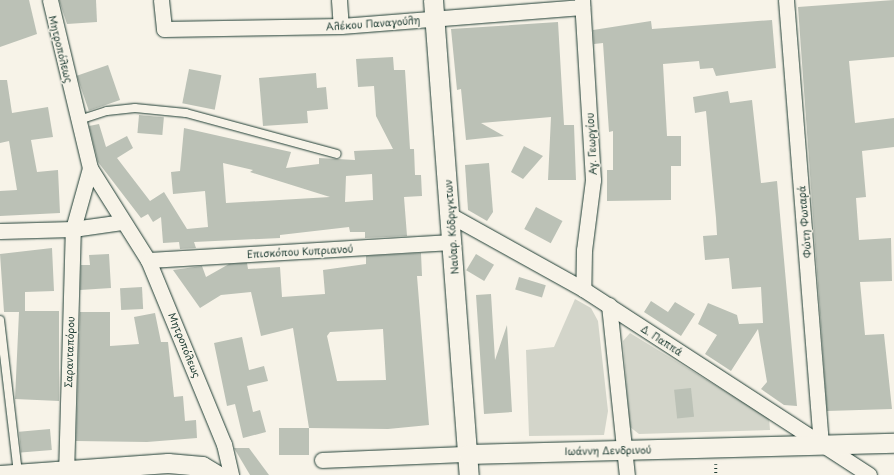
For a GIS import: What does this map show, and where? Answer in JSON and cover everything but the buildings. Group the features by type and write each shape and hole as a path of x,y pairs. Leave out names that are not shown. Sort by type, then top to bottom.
{"street":[{"name":"Μητροπόλεως","path":"50,0 90,168 122,222 148,260 224,444 231,475"},
{"name":"Αλέκου Παναγούλη","path":"161,0 164,29 341,26 434,9 582,4"},
{"path":"339,0 341,26"},
{"name":"Φώτη Φωταρά","path":"786,0 821,445"},
{"name":"Αγ. Γεωργίου","path":"582,4 593,180 583,288"},
{"name":"Ναύαρ. Κόδριγκτων","path":"434,9 469,475"},
{"name":"Σαρανταπόρου","path":"66,472 73,229 90,168"},
{"name":"Δ. Παππά","path":"450,215 583,288 869,475"},
{"path":"0,231 73,229 122,222"},
{"name":"Επισκόπου Κυπριανού","path":"148,260 452,242"},
{"path":"608,305 627,475"},
{"name":"Ιωάννη Δενδρινού","path":"322,460 468,454 894,443"},
{"path":"9,474 66,472 168,463 202,466 217,475"}],"lane":[{"path":"79,120 107,111 135,108 186,112 337,154"},
{"path":"0,320 9,474"}],"path":[{"path":"716,460 716,475"}],"shaded area":[{"path":"575,299 591,308 598,321 608,411 604,435 529,436 526,350 554,347"},
{"path":"630,333 769,418 770,430 639,434 630,427 623,341"}]}
